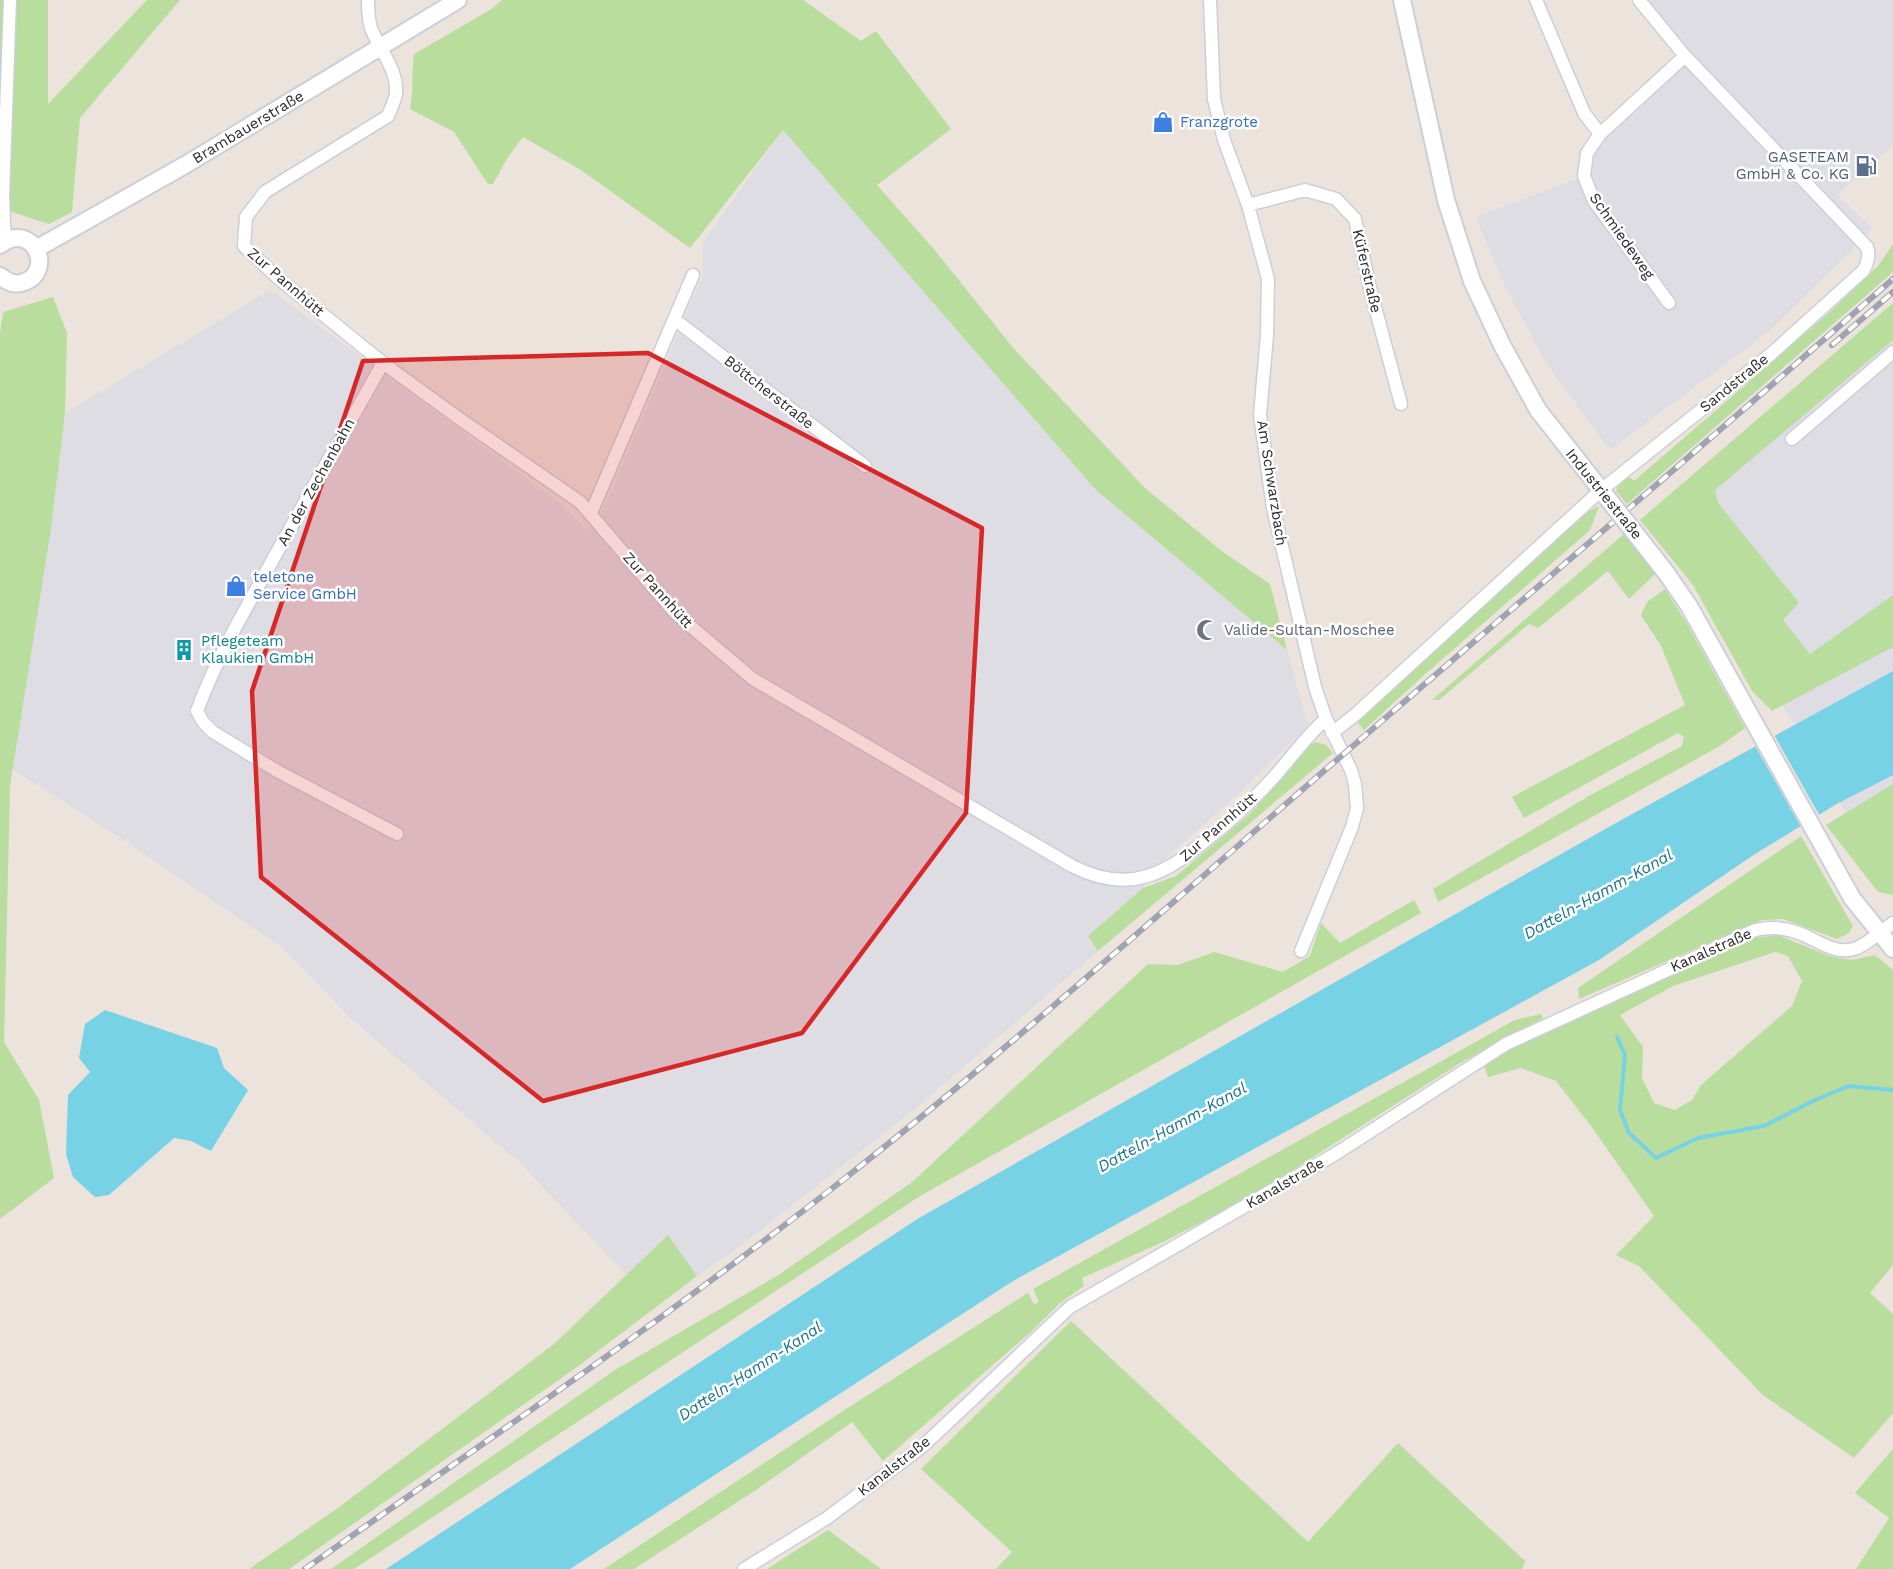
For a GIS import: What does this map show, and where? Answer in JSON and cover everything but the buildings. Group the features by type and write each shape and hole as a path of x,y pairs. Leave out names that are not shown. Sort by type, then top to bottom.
{"main road":[{"name":"Brambauerstraße","path":"36,249 195,159 458,0"},
{"name":"Industriestraße","path":"1402,0 1446,200 1472,281 1502,345 1538,410 1667,574 1689,606 1852,898 1893,949"},
{"path":"0,276 16,284 31,278 40,262 36,249 23,239 15,238 3,243"}],"street":[{"path":"3,243 10,0"},
{"path":"368,0 371,29 382,47"},
{"name":"Am Schwarzbach","path":"1210,0 1214,99 1224,140 1248,205 1268,279 1267,335 1260,415 1273,508 1315,687 1326,719 1351,770 1355,784 1357,808 1352,827 1301,951"},
{"path":"1536,0 1584,113 1600,134"},
{"name":"Sandstraße","path":"1332,733 1355,716 1600,491 1771,354 1863,271 1868,262 1867,247 1685,56 1639,0"},
{"name":"Zur Pannhütt","path":"382,47 390,64 396,94 388,116 265,192 246,217 244,246 278,278 383,363 555,484 591,513 675,613 753,680 1072,866 1094,875 1122,880 1142,878 1164,871 1185,858 1238,814 1275,776 1310,732 1326,719"},
{"name":"Schmiedeweg","path":"1669,303 1594,201 1584,176 1587,153 1600,134 1685,56"},
{"name":"Küferstraße","path":"1248,205 1305,190 1336,199 1355,219 1370,288 1401,404"},
{"path":"591,513 693,275"},
{"name":"Böttcherstraße","path":"674,318 865,466"},
{"path":"1792,439 1893,352"},
{"name":"An der Zechenbahn","path":"383,363 239,621 209,678 196,711 203,723 213,732 277,771 397,834"},
{"name":"Kanalstraße","path":"744,1569 827,1518 923,1446 1070,1307 1337,1153 1506,1044 1755,930 1772,927 1786,928 1799,932 1819,944 1843,950 1854,949 1893,923"}],"highlighted area":[{"path":"648,353 982,528 966,813 802,1033 543,1101 261,877 252,691 363,361"}],"shaded area":[{"path":"1639,0 1893,0 1893,146 1837,194 1873,229 1767,333 1610,450 1546,363 1503,282 1476,217 1584,176 1587,153 1685,56"},
{"path":"783,130 1095,489 1287,650 1308,726 1237,795 1163,861 1143,888 1088,936 1098,951 916,1108 731,1253 697,1276 668,1236 627,1275 518,1161 349,1017 284,949 127,842 12,769 51,529 65,413 270,290 561,504 588,530 606,504 703,275 703,242"},
{"path":"1893,323 1893,895 1672,514"}],"green space":[{"path":"0,0 48,0 48,104 147,0 180,0 80,118 72,212 49,224 0,208"},
{"path":"502,0 803,0 861,41 876,31 951,129 877,185 933,248 1014,349 1146,489 1223,552 1270,584 1287,650 1095,489 783,130 690,248 581,170 523,137 508,157 493,184 488,184 454,132 410,109 413,61 414,54 490,10"},
{"path":"1893,244 1893,272 1627,504 1616,491 1628,476 1634,481 1832,310 1878,266"},
{"path":"53,297 67,333 65,413 51,529 10,786 4,1042 39,1100 54,1178 0,1219 0,334 3,312"},
{"path":"1893,303 1893,340 1715,490 1718,503 1799,603 1783,620 1810,654 1893,595 1893,647 1772,711 1752,691 1693,585 1640,520"},
{"path":"1599,506 1590,530 1364,730 1356,720 1580,516"},
{"path":"1625,533 1656,573 1629,599 1608,571 1538,628 1529,624 1439,700 1432,700"},
{"path":"1665,589 1745,728 1720,746 1438,902 1433,889 1587,797 1682,746 1684,737 1678,733 1524,818 1512,797 1685,705 1661,646 1641,615 1647,602"},
{"path":"1316,742 1326,745 1333,753 1098,951 1088,936 1143,888 1176,876 1250,814 1306,747"},
{"path":"1893,784 1893,895 1878,892 1826,825"},
{"path":"1801,836 1853,926 1849,933 1837,939 1783,919 1762,920 1579,999 1578,988"},
{"path":"1414,900 1421,913 920,1196 354,1569 331,1569 615,1370 777,1276 911,1183 1148,964 1178,965 1214,952 1283,972 1310,956 1321,923 1340,943"},
{"path":"1778,935 1829,956 1852,960 1875,955 1893,970 1893,1265 1870,1293 1893,1314 1893,1413 1854,1458 1763,1395 1639,1266 1616,1255 1654,1216 1591,1126 1556,1081 1521,1068 1488,1077 1484,1066 1521,1042 1755,938","holes":["1775,952 1788,956 1802,981 1792,1006 1701,1085 1692,1100 1675,1110 1654,1103 1642,1078 1643,1047 1620,1015 1673,986"]},
{"path":"1541,1014 1543,1018 1460,1063 1255,1194 1165,1241 1082,1278 1084,1286 1060,1303 1034,1329 883,1461 852,1422 756,1490 634,1569 604,1569 846,1409 1028,1293 1034,1304 1039,1302 1033,1289 1515,1020"},
{"path":"668,1235 697,1276 577,1367 289,1569 249,1569 338,1508 554,1344"},
{"path":"1071,1321 1308,1542 1398,1443 1525,1561 1522,1569 996,1569 1012,1552 921,1469"},
{"path":"1893,1449 1893,1569 1856,1569 1889,1518 1855,1493"},
{"path":"828,1530 881,1569 767,1569"}],"water":[{"name":"Datteln-Hamm-Kanal","path":"1893,671 1893,775 1835,805 1755,854 1599,960 1013,1281 570,1569 386,1569 919,1218 1623,819"},
{"path":"105,1010 217,1048 224,1068 248,1090 211,1151 191,1141 174,1138 109,1195 95,1197 73,1177 66,1154 68,1095 90,1072 79,1058 85,1024"}],"pier":[{"path":"1773,733 1821,818 1802,829 1754,744"}],"waterway":[{"path":"1617,1037 1625,1055 1620,1110 1629,1133 1656,1158 1698,1138 1764,1126 1817,1099 1849,1086 1893,1090"}],"railway":[{"path":"305,1569 708,1283 900,1134 1080,983 1893,279"},
{"path":"1832,345 1893,292"}],"place":[{"name":"Franzgrote","path":"1163,122"},
{"name":"GASETEAM GmbH & Co. KG","path":"1866,166"},
{"name":"teletone Service GmbH","path":"236,586"},
{"name":"Valide-Sultan-Moschee","path":"1207,630"},
{"name":"Pflegeteam Klaukien GmbH","path":"184,650"}]}
